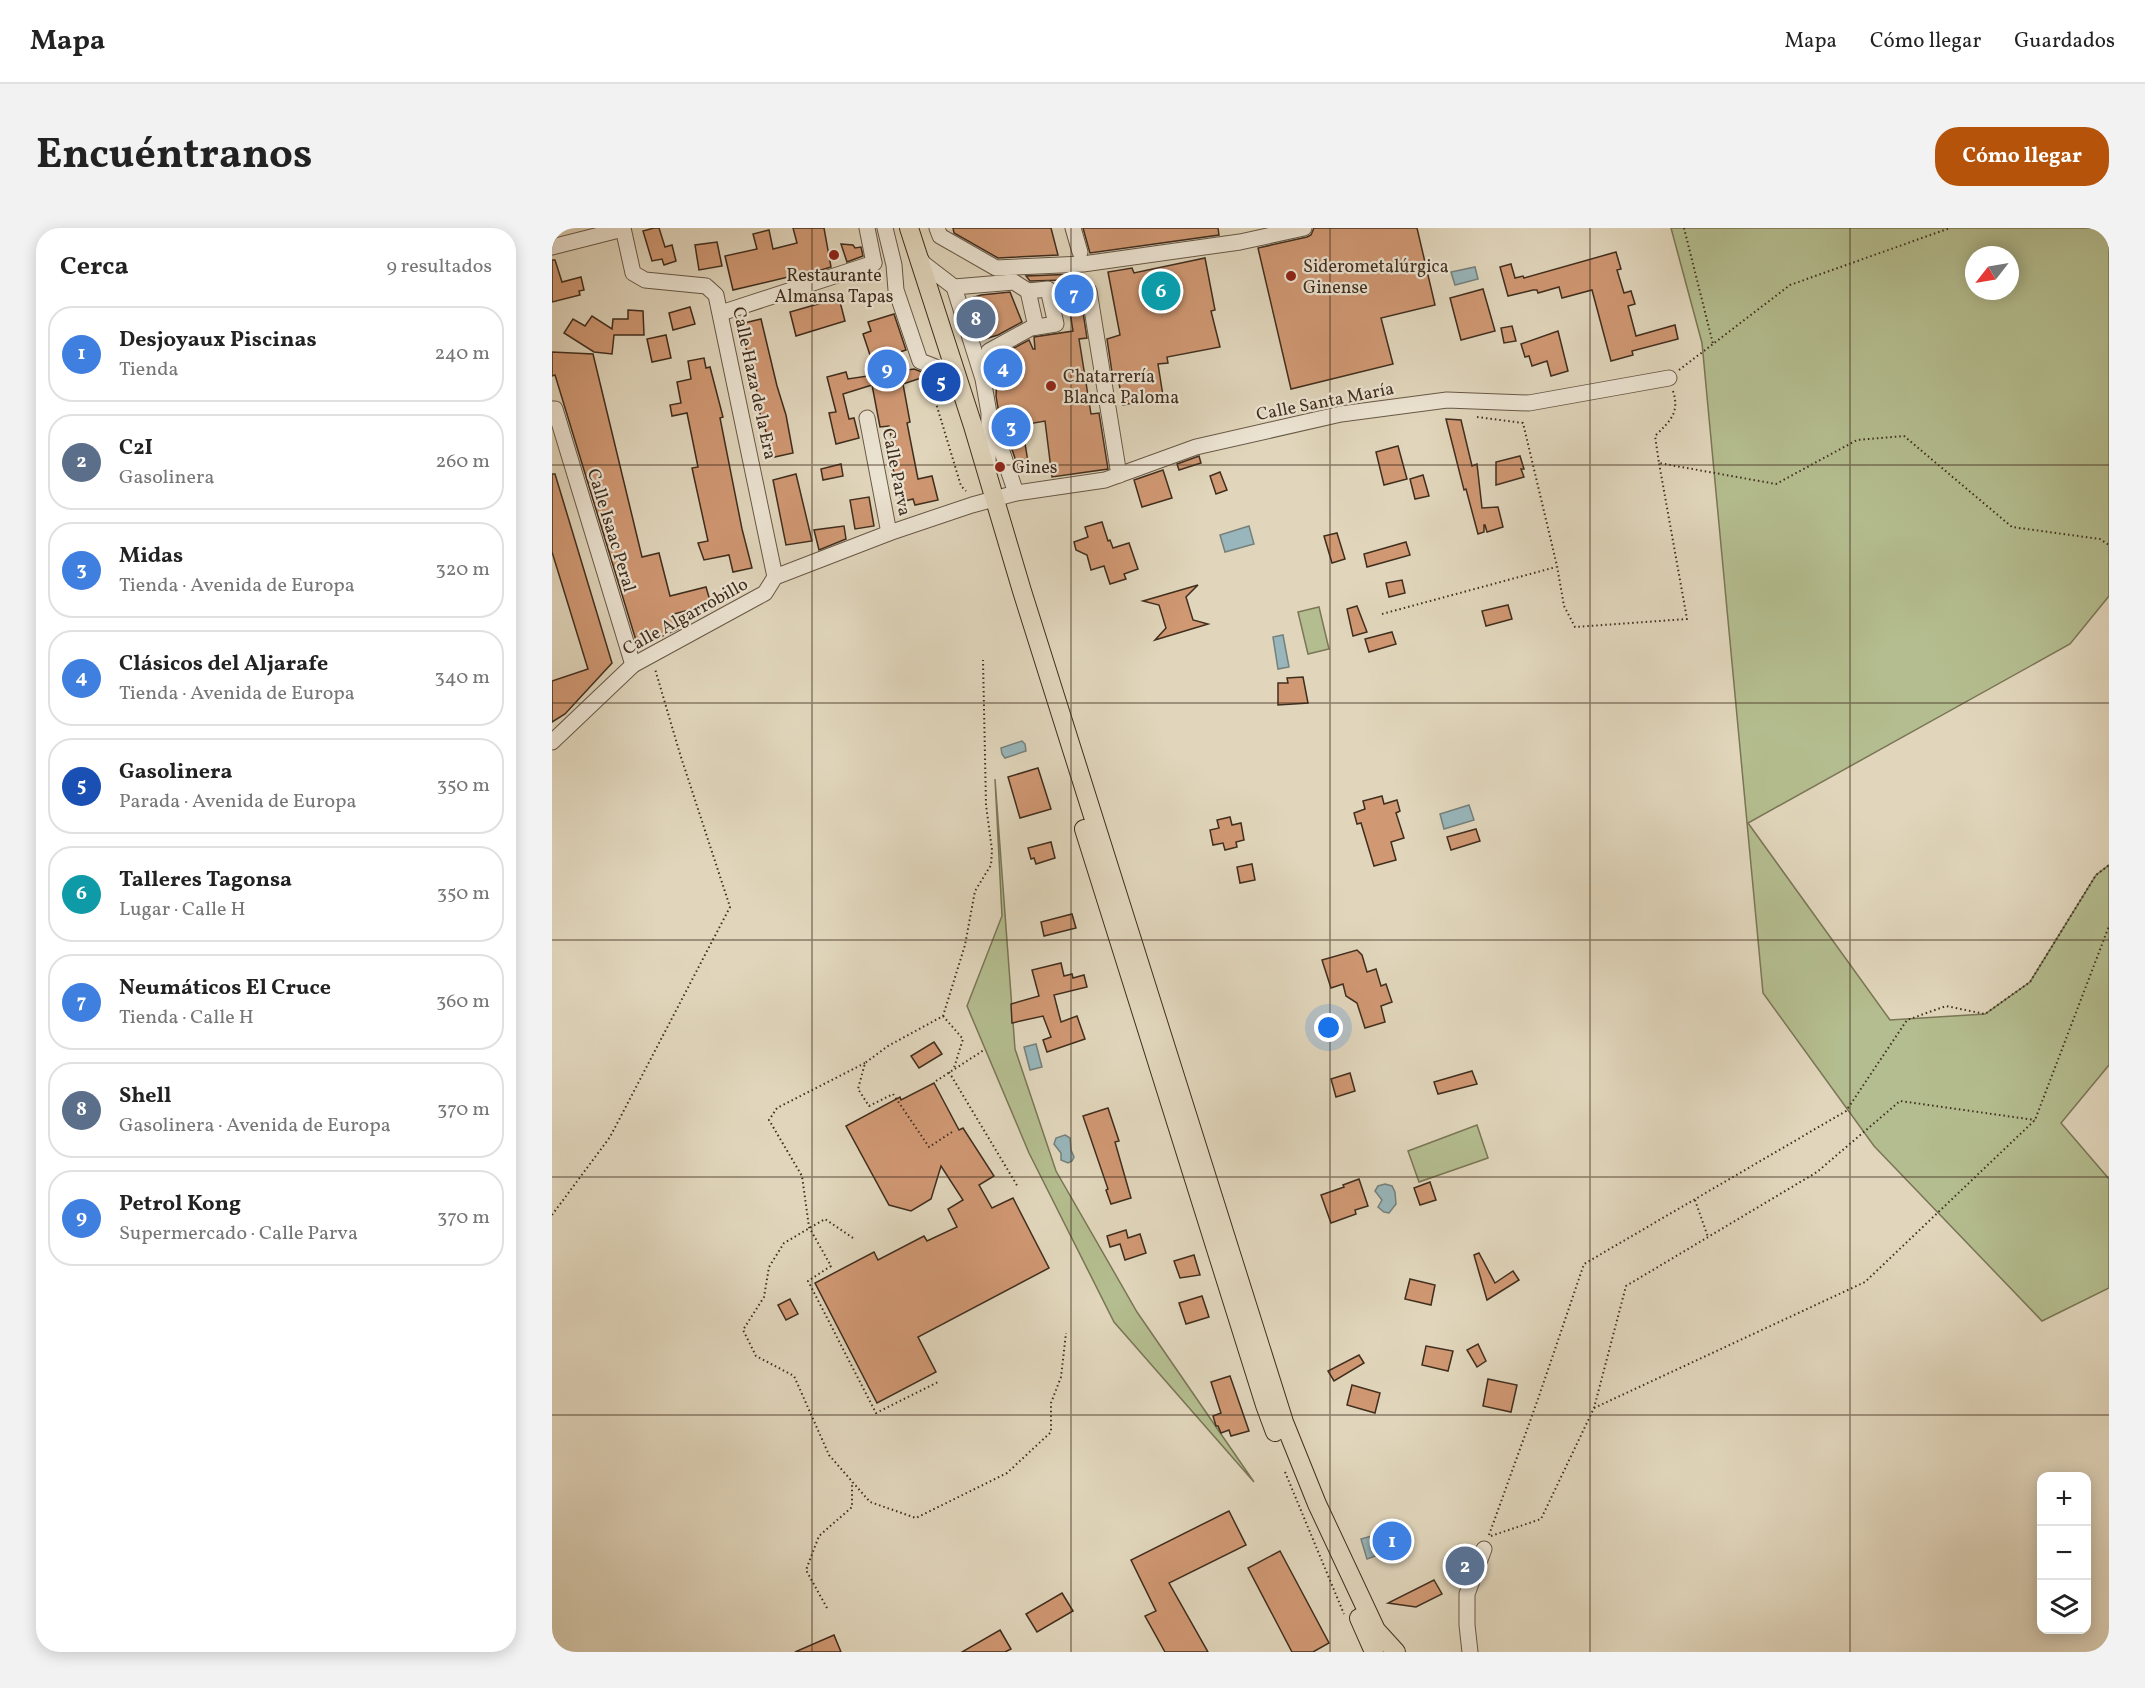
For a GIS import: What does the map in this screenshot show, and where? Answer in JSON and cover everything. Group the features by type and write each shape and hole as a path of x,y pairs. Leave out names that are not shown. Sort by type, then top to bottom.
{"main road":[{"path":"899,228 943,370 1022,591 1284,1422 1317,1504 1376,1630 1396,1652"},
{"path":"909,228 988,475 991,500 1132,984 1265,1405 1301,1495 1374,1652"}],"street":[{"path":"867,228 874,263 883,270 896,290"},
{"path":"885,228 894,265 896,290 920,361 943,370"},
{"path":"937,228 940,237 996,268 1240,242 1304,228"},
{"path":"1072,228 1082,258"},
{"path":"552,247 623,229"},
{"name":"Calle Haza de la Era","path":"623,229 633,273 645,280 706,286 716,295 775,577"},
{"path":"916,253 924,264 954,287 983,379 989,413 1016,493"},
{"path":"721,313 874,263"},
{"path":"954,287 1014,282 1028,291 1036,327 988,351 983,379"},
{"path":"1089,291 1119,475"},
{"name":"Calle Santa María","path":"991,500 1016,493 1105,480 1196,447 1341,414 1447,400 1530,403 1669,378"},
{"name":"Calle Isaac Peral","path":"552,409 555,409 633,665"},
{"path":"988,475 989,413"},
{"name":"Calle Parva","path":"867,418 889,533"},
{"name":"Calle Algarrobillo","path":"552,742 633,665 765,593 775,577 889,533 991,500"},
{"path":"1470,1652 1467,1594 1484,1549"}],"path":[{"path":"1684,228 1713,344"},
{"path":"1476,417 1499,418 1523,423 1564,606 1575,627 1687,619 1655,436 1673,417 1676,401 1669,378 1790,285 1950,228"},
{"path":"1659,463 1776,484 1857,440 1904,436 2012,526 2100,539 2109,544"},
{"path":"1382,614 1557,567"},
{"path":"552,1215 610,1137 730,908 651,656"},
{"path":"938,1382 876,1413 808,1281 831,1266 809,1227 802,1176 769,1120 777,1108 865,1063 888,1046 943,1016 965,945 975,891 991,865 992,850 986,805 982,660"},
{"path":"2036,1120 1900,1101 1817,1172 1626,1286 1594,1408 1541,1519 1488,1537 1584,1264 1846,1112 1907,1020 1946,1006 1985,1014 2030,982 2096,875 2109,865"},
{"path":"1594,1408 1865,1282 2036,1120 2109,926"},
{"path":"943,1016 963,1039 954,1068"},
{"path":"936,1081 984,1050"},
{"path":"865,1063 858,1089 869,1106 893,1094 929,1147 952,1131"},
{"path":"949,1072 1018,1187"},
{"path":"1695,1200 1708,1237"},
{"path":"853,1238 825,1219 784,1243 770,1267 764,1297 744,1330 756,1356 794,1376 830,1455 870,1502 916,1518 1007,1473 1050,1432 1051,1403 1061,1377 1066,1333"},
{"path":"827,1608 806,1570 819,1536 852,1507 852,1482"}],"green space":[{"path":"1671,228 2109,228 2109,596 2070,644 1748,823 1890,1020 1985,1014 2030,982 2096,875 2109,865 2109,1065 2061,1123 2109,1179 2109,1288 2042,1321 1874,1146 1763,993 1702,343"},
{"path":"1319,607 1329,649 1308,654 1298,612"},
{"path":"995,779 1015,1049 1056,1171 1137,1312 1254,1482 1114,1322 1029,1153 967,1006 1002,916"},
{"path":"1477,1125 1488,1158 1419,1182 1408,1151"}],"water":[{"path":"1475,267 1478,279 1455,285 1451,272"},
{"path":"1249,526 1254,544 1225,552 1220,535"},
{"path":"1283,635 1289,667 1278,669 1273,637"},
{"path":"1022,741 1026,751 1005,758 1001,748"},
{"path":"1469,805 1474,820 1444,829 1440,814"},
{"path":"1036,1044 1042,1067 1030,1070 1024,1047"},
{"path":"1065,1135 1070,1138 1074,1157 1068,1163 1061,1160 1061,1153 1054,1144 1056,1138"},
{"path":"1385,1184 1392,1186 1395,1192 1396,1204 1389,1213 1378,1207 1382,1200 1375,1191 1378,1186"},
{"path":"1372,1536 1378,1555 1367,1559 1361,1539"}],"building":[{"path":"659,228 665,247 672,245 676,261 664,265 662,259 652,261 643,231"},
{"path":"793,228 824,228 831,267 805,275 805,273 733,290 725,256 757,249 753,234 769,230 773,249 797,243"},
{"path":"953,228 1051,228 1058,255 998,258 954,233"},
{"path":"1083,228 1218,228 1219,235 1090,253"},
{"name":"Siderometalúrgica Ginense","path":"1314,228 1417,228 1435,305 1381,318 1393,364 1291,389 1258,248 1307,237 1311,235"},
{"path":"717,242 722,266 699,270 695,245"},
{"path":"841,244 853,245 855,248 861,247 863,256 847,262"},
{"path":"1616,252 1621,269 1617,270 1624,293 1631,291 1635,304 1628,306 1636,336 1675,325 1678,339 1632,351 1633,355 1611,361 1592,290 1562,298 1559,287 1538,293 1537,290 1533,290 1508,296 1500,267 1511,264 1515,278 1523,276 1524,278"},
{"path":"1205,258 1215,310 1211,311 1220,347 1167,357 1168,363 1158,364 1163,396 1123,405 1117,372 1112,372 1107,339 1120,335 1108,272 1132,268 1134,273"},
{"path":"552,260 555,260 562,282 581,277 584,290 579,291 580,295 552,302"},
{"path":"1077,274 1087,338 1079,339 1091,414 1099,413 1108,469 1052,477 1045,421 1022,425 1029,468 1019,470 998,408 996,396 998,360 1012,358 1010,350 1029,340 1035,349 1034,337 1073,331 1065,280 1030,281 1026,276"},
{"path":"1483,289 1495,331 1461,340 1450,298"},
{"path":"1010,292 1022,322 998,335 981,340 968,299 981,295"},
{"path":"839,298 845,321 796,336 790,312"},
{"path":"690,307 695,324 673,330 669,313"},
{"path":"628,310 643,311 644,335 614,335 612,354 594,352 564,333 573,319 585,326 592,316 612,329 613,319 628,319"},
{"path":"894,314 906,350 872,361 863,334 871,331 868,322"},
{"path":"761,319 786,415 793,453 770,458 765,435 767,435 756,401 759,400 740,324"},
{"path":"1512,326 1516,341 1504,343 1501,328"},
{"path":"1558,331 1568,371 1551,376 1547,361 1532,366 1529,356 1525,357 1521,344"},
{"path":"666,335 671,358 652,362 647,339"},
{"path":"552,352 593,354 642,557 659,553 670,596 706,587 711,604 674,614 678,629 638,647 555,375 552,376"},
{"path":"704,358 706,368 710,367 723,417 720,418 752,568 733,572 729,555 704,560 698,543 708,541 692,468 698,467 687,413 672,416 670,405 681,403 677,382 691,379 688,361"},
{"path":"914,369 922,372 924,377 903,384 910,422 907,423 918,479 932,476 938,500 915,505 913,499 901,502 888,448 893,447 889,426 880,427 872,385 843,394 849,419 854,418 859,438 836,444 829,413 836,412 827,377 846,372 848,379"},
{"path":"1446,419 1461,420 1472,466 1477,464 1482,508 1498,507 1503,527 1487,532 1484,525 1484,532 1478,534"},
{"path":"1398,446 1407,479 1384,485 1376,452"},
{"path":"1199,456 1201,463 1179,470 1177,464"},
{"path":"1520,456 1524,477 1496,485 1496,462"},
{"path":"841,464 843,476 823,480 821,469"},
{"path":"1163,470 1172,498 1142,507 1134,480"},
{"path":"1220,472 1227,490 1216,494 1210,476"},
{"path":"552,474 555,474 612,663 565,714 552,722 552,681 588,669 552,552"},
{"path":"796,474 812,541 786,545 773,480"},
{"path":"1423,475 1429,496 1415,499 1410,479"},
{"path":"869,497 874,526 855,529 850,500"},
{"path":"1102,522 1108,541 1110,540 1113,548 1129,543 1138,569 1124,574 1126,579 1110,584 1104,566 1091,570 1087,555 1076,550 1074,542 1088,537 1085,527"},
{"path":"844,526 846,539 819,550 814,530"},
{"path":"1337,533 1345,559 1332,563 1324,536"},
{"path":"1406,542 1410,555 1367,567 1364,554"},
{"path":"1402,580 1405,593 1389,597 1386,583"},
{"path":"1198,585 1186,597 1193,620 1208,624 1155,640 1166,628 1159,605 1143,601"},
{"path":"1508,605 1512,619 1486,626 1482,611"},
{"path":"1357,606 1367,632 1353,636 1347,609"},
{"path":"1392,632 1396,644 1369,652 1365,639"},
{"path":"1303,677 1308,703 1278,705 1278,683 1288,683 1287,678"},
{"path":"1038,768 1051,809 1020,818 1008,777"},
{"path":"1382,796 1384,804 1397,800 1400,811 1396,813 1404,838 1391,842 1396,860 1374,866 1361,823 1357,824 1354,813 1365,809 1363,801"},
{"path":"1230,817 1232,825 1241,823 1244,840 1236,842 1237,847 1225,850 1223,843 1213,845 1210,830 1219,828 1217,820"},
{"path":"1476,829 1480,841 1451,850 1447,837"},
{"path":"1051,842 1055,858 1036,864 1034,858 1031,859 1028,848"},
{"path":"1252,864 1255,880 1240,883 1237,867"},
{"path":"1072,914 1076,928 1044,936 1041,922"},
{"path":"1357,950 1362,955 1367,972 1376,969 1381,986 1386,984 1392,1002 1381,1006 1385,1022 1365,1028 1357,1003 1346,996 1343,984 1331,988 1322,960"},
{"path":"1061,963 1064,976 1072,974 1073,978 1084,975 1087,987 1054,995 1061,1022 1077,1016 1085,1039 1047,1052 1043,1040 1051,1037 1043,1016 1012,1023 1011,1004 1039,996 1032,970"},
{"path":"934,1042 942,1054 919,1068 911,1056"},
{"path":"1472,1071 1477,1084 1438,1094 1434,1082"},
{"path":"1350,1073 1355,1091 1336,1097 1331,1079"},
{"path":"934,1083 959,1130 963,1128 994,1176 979,1185 992,1208 1013,1198 1049,1268 918,1337 936,1372 877,1403 815,1283 874,1252 878,1260 924,1236 927,1241 957,1227 948,1209 963,1200 941,1166 931,1199 911,1211 889,1205 846,1126 900,1097 901,1100"},
{"path":"1108,1108 1119,1141 1115,1142 1131,1198 1111,1204 1083,1116"},
{"path":"1359,1179 1368,1206 1355,1210 1356,1214 1331,1223 1321,1195"},
{"path":"1430,1182 1436,1200 1420,1205 1414,1188"},
{"path":"1126,1230 1128,1238 1140,1234 1146,1253 1125,1260 1120,1244 1110,1247 1107,1236"},
{"path":"1479,1253 1495,1283 1513,1271 1519,1280 1487,1300 1474,1255"},
{"path":"1194,1255 1200,1275 1180,1278 1174,1261"},
{"path":"1410,1279 1435,1285 1431,1305 1405,1299"},
{"path":"1202,1296 1209,1317 1186,1324 1179,1303"},
{"path":"790,1299 798,1314 786,1320 778,1305"},
{"path":"1478,1344 1486,1361 1477,1367 1467,1350"},
{"path":"1426,1346 1453,1351 1448,1371 1422,1365"},
{"path":"1359,1355 1364,1363 1334,1381 1328,1371"},
{"path":"1230,1376 1249,1431 1231,1436 1229,1430 1221,1433 1216,1426 1213,1416 1221,1413 1211,1382"},
{"path":"1488,1379 1517,1385 1511,1412 1483,1406"},
{"path":"1352,1385 1380,1393 1375,1413 1347,1405"},
{"path":"1229,1511 1246,1545 1169,1583 1208,1652 1165,1652 1145,1616 1156,1611 1131,1560"},
{"path":"1393,1528 1404,1546 1393,1553 1382,1535"},
{"path":"1280,1551 1329,1643 1313,1652 1292,1652 1248,1568"},
{"path":"1434,1580 1442,1594 1416,1607 1388,1603"},
{"path":"1062,1593 1073,1611 1037,1632 1026,1614"},
{"path":"1000,1630 1011,1649 1005,1652 962,1652"},
{"path":"834,1635 841,1652 795,1652"}],"place":[{"name":"Restaurante Almansa Tapas","path":"834,255"},
{"name":"Siderometalúrgica Ginense","path":"1291,276"},
{"name":"Talleres Tagonsa","path":"1161,291"},
{"name":"Neumáticos El Cruce","path":"1074,294"},
{"name":"Shell","path":"976,319"},
{"name":"Clásicos del Aljarafe","path":"1003,368"},
{"name":"Petrol Kong","path":"887,369"},
{"name":"Gasolinera","path":"941,382"},
{"name":"Chatarrería Blanca Paloma","path":"1051,386"},
{"name":"Midas","path":"1011,427"},
{"name":"Gines","path":"1000,467"},
{"name":"Desjoyaux Piscinas","path":"1392,1541"},
{"name":"C2I","path":"1465,1566"}]}
